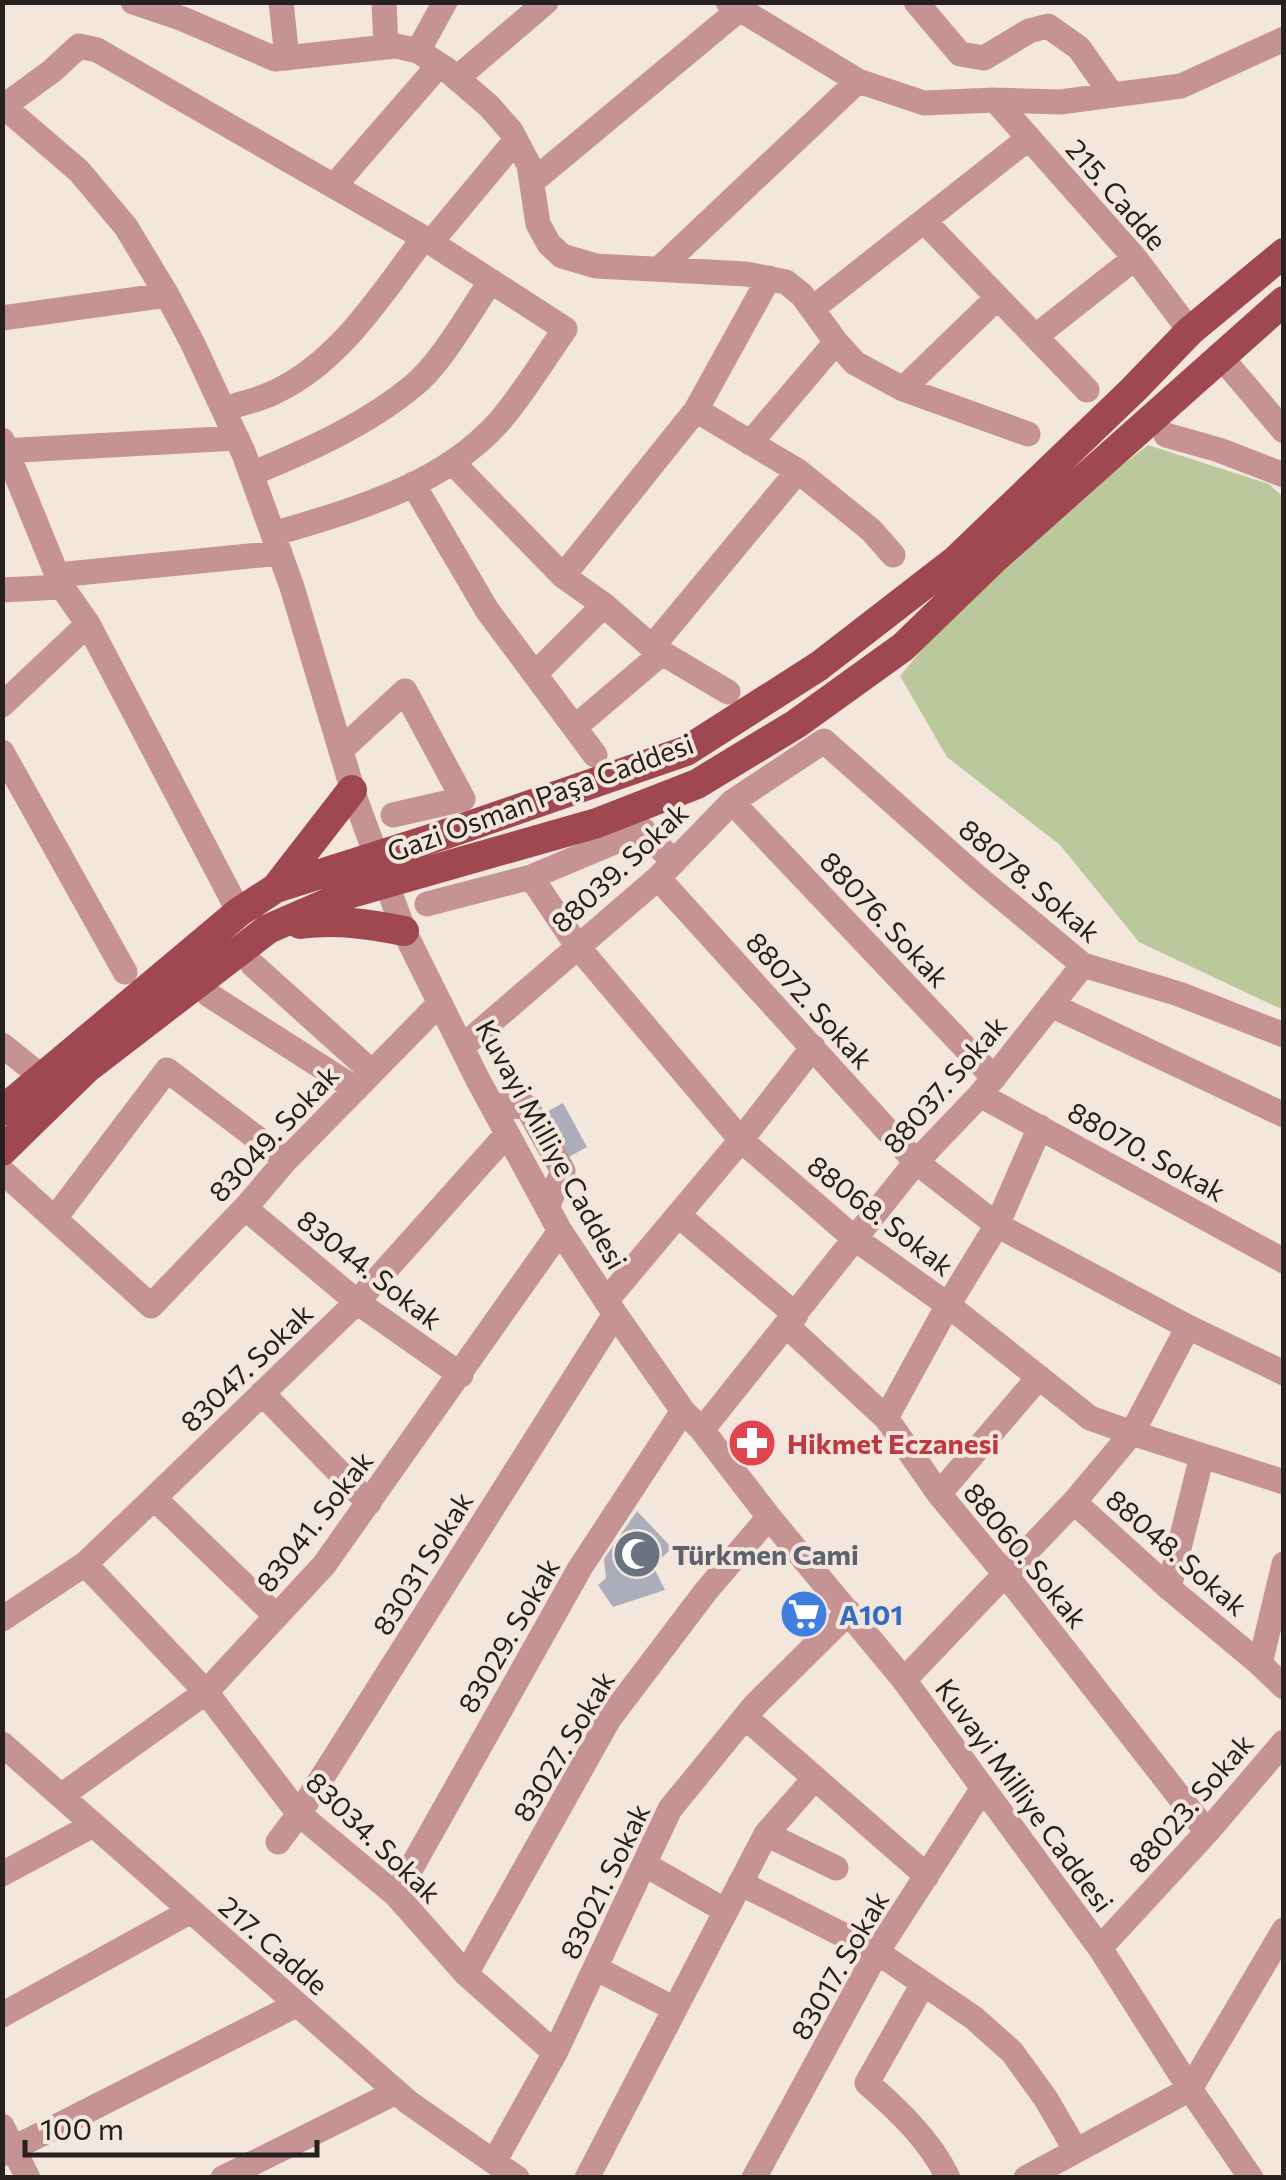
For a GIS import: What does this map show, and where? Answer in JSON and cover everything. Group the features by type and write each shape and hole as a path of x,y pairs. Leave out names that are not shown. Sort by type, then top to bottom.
{"main road":[{"name":"Gazi Osman Paşa Caddesi","path":"2,1151 87,1068 268,929 351,893 381,870 686,751 819,666 956,560 1190,331 1284,253"},
{"name":"Gazi Osman Paşa Caddesi","path":"2,1112 239,912 276,888 381,870 597,823 698,784 796,724 903,647 996,558 1284,300"},
{"path":"276,888 352,790"},
{"path":"268,929 324,921 404,930"}],"street":[{"path":"133,2 275,59 396,46 438,65 489,106 516,140 529,165 538,224 549,244 562,256 596,266 746,274 786,282 802,294 855,363 904,389 1028,434"},
{"path":"282,2 288,58"},
{"path":"384,2 386,48"},
{"path":"438,65 445,2"},
{"path":"334,186 438,65 546,2"},
{"path":"916,2 960,54 984,58 1029,31 1048,26 1080,48 1112,95"},
{"path":"532,182 734,6 858,81 924,103 1060,102 1181,86 1284,39"},
{"path":"2,590 276,544 413,484 453,463 498,423 566,329 428,240 96,50 79,46 4,105"},
{"path":"659,269 858,81"},
{"name":"215. Cadde","path":"996,100 1135,258 1190,331"},
{"name":"Kuvayi Milliye Caddesi","path":"4,105 78,171 126,227 192,342 251,474 352,790 404,930 560,1231 683,1411 904,1680 1100,1948 1251,2178"},
{"path":"812,309 1029,138"},
{"path":"223,409 275,392 317,366 359,324 516,140"},
{"path":"924,221 1087,390"},
{"path":"1036,336 1135,258"},
{"path":"564,576 696,410 769,278"},
{"path":"251,474 306,452 416,385 446,348 490,280"},
{"path":"2,318 167,295"},
{"path":"904,389 997,298"},
{"path":"750,444 836,342"},
{"path":"1221,357 1284,431"},
{"path":"696,410 798,471 871,530 893,555"},
{"path":"1166,435 1219,450 1284,476"},
{"path":"237,438 4,447 59,581 88,624 239,912"},
{"path":"453,463 564,576 657,650 728,692"},
{"path":"575,728 657,650 798,471"},
{"path":"413,484 487,610 595,755"},
{"path":"535,674 604,605"},
{"path":"2,704 88,624"},
{"path":"340,750 405,691 464,799 394,815"},
{"name":"88039. Sokak","path":"462,1047 666,870 732,802 824,741"},
{"name":"88078. Sokak","path":"824,741 1082,965 1180,994 1282,1033"},
{"path":"2,752 124,972"},
{"name":"88076. Sokak","path":"732,802 987,1087"},
{"name":"88072. Sokak","path":"532,877 643,830 666,870 813,1047 916,1162"},
{"path":"427,904 532,877"},
{"name":"88068. Sokak","path":"532,877 578,947 741,1140 854,1238 948,1305 1090,1418 1284,1482"},
{"path":"253,965 364,1081"},
{"name":"88037. Sokak","path":"702,1430 916,1162 987,1087 1082,965"},
{"path":"209,995 364,1081"},
{"name":"83049. Sokak","path":"55,1218 150,1306 440,1003"},
{"path":"1050,1005 1284,1115"},
{"path":"5,1043 42,1077"},
{"name":"83031 Sokak","path":"278,1842 300,1814 610,1308 678,1215 813,1047"},
{"path":"2,1171 55,1218 167,1070 286,1160"},
{"name":"88070. Sokak","path":"987,1087 1040,1127 1284,1260"},
{"path":"492,1105 527,1108 563,1171 547,1207"},
{"path":"886,1418 948,1305 998,1225 1040,1127"},
{"name":"83047. Sokak","path":"2,1619 85,1564 154,1498 357,1302 507,1134"},
{"path":"916,1162 998,1225 1188,1327 1284,1372"},
{"name":"83044. Sokak","path":"245,1208 357,1302 460,1375"},
{"name":"88060. Sokak","path":"678,1215 792,1320 886,1418 939,1494 1207,1832"},
{"name":"83041. Sokak","path":"61,1796 206,1692 324,1565 560,1231"},
{"path":"904,1680 1074,1502 1132,1434 1188,1327"},
{"path":"939,1494 1039,1377"},
{"path":"262,1393 369,1503"},
{"name":"83029. Sokak","path":"396,1895 580,1568 683,1411"},
{"path":"1169,1588 1202,1456"},
{"path":"154,1498 276,1616"},
{"name":"88048. Sokak","path":"1074,1502 1284,1687"},
{"name":"83027. Sokak","path":"466,1974 609,1719 706,1591 769,1517"},
{"name":"83034. Sokak","path":"85,1564 206,1692 300,1814 396,1895 466,1974 555,2053"},
{"path":"1260,1664 1284,1564"},
{"name":"83021. Sokak","path":"503,2172 670,1809 745,1717 849,1612"},
{"path":"745,1717 927,1876"},
{"name":"88023. Sokak","path":"1100,1948 1284,1742"},
{"name":"217. Cadde","path":"2,1744 396,2092 503,2172"},
{"path":"588,2178 766,1834 815,1778"},
{"name":"83017. Sokak","path":"754,2178 877,1952 983,1788"},
{"path":"2,1874 94,1825"},
{"path":"766,1834 836,1868"},
{"path":"644,1864 726,1911"},
{"path":"740,1883 877,1952 974,2018 1012,2052 1075,2149"},
{"path":"2,2015 191,1912"},
{"path":"1026,2178 1190,2089 1284,1930"},
{"path":"595,1968 675,2009"},
{"path":"922,1984 866,2083 892,2104 948,2178"},
{"path":"28,2178 7,2142 296,2005"},
{"path":"223,2178 396,2092"}],"green space":[{"path":"1148,445 1269,484 1284,498 1283,1010 1139,942 1060,845 947,757 900,676 957,607 1087,492"}],"building":[{"path":"563,1103 587,1147 548,1168 524,1124"},
{"name":"Türkmen Cami","path":"637,1511 672,1548 653,1566 665,1590 613,1607 598,1585 606,1578 604,1559"}],"place":[{"name":"Hikmet Eczanesi","path":"752,1443"},
{"name":"Türkmen Cami","path":"637,1554"},
{"name":"A101","path":"804,1614"}]}
